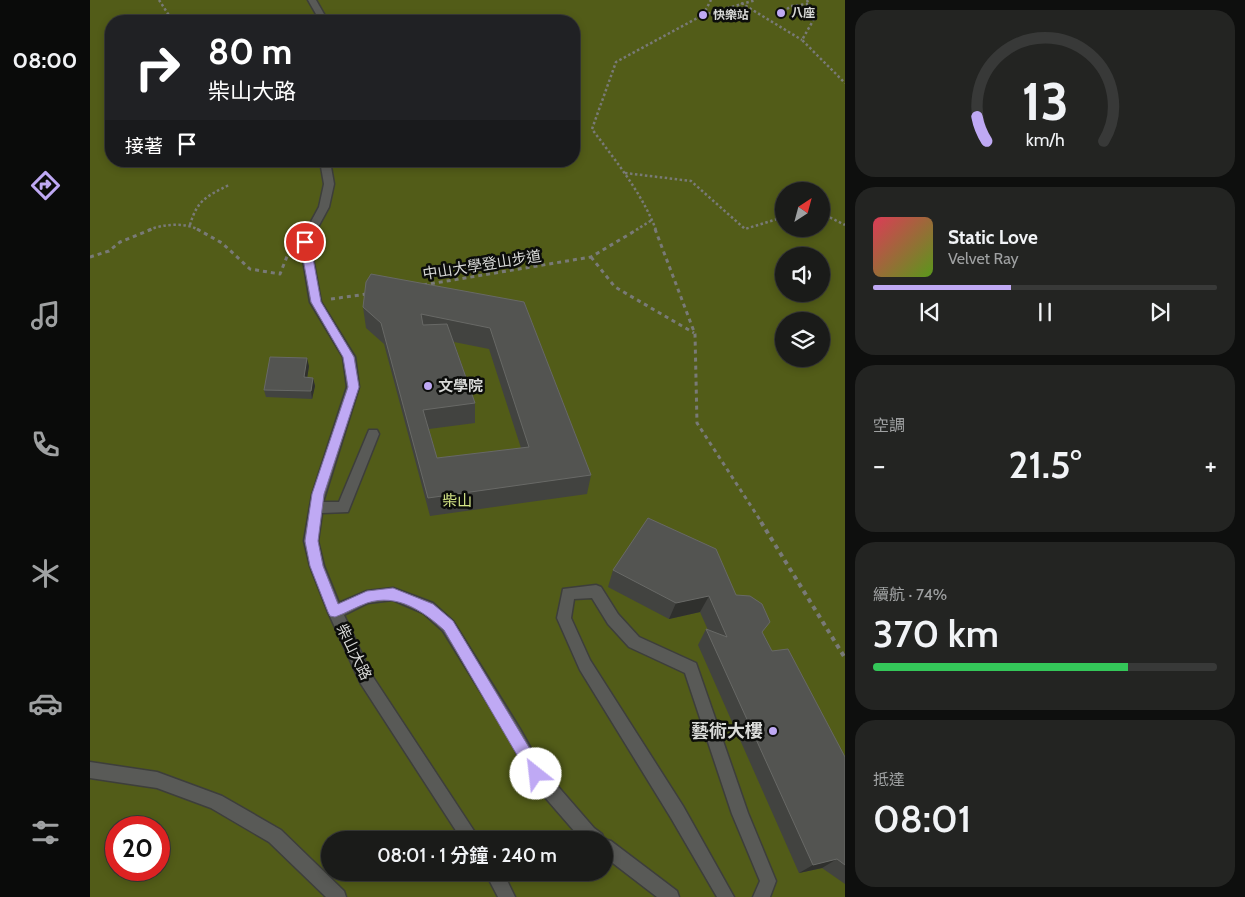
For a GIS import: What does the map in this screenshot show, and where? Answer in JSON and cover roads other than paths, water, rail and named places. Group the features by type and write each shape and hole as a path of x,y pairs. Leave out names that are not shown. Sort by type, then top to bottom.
{"street":[{"path":"312,0 321,15"},
{"name":"柴山大路","path":"326,167 329,184 324,207 305,242 316,302 348,357 353,387 318,494 312,541 316,566 366,679 466,831"},
{"path":"316,507 343,508 373,434"},
{"path":"726,897 678,812 585,665 564,618 568,593 596,591 613,619 634,642 691,668 740,814 768,881 760,897"},
{"path":"335,612 367,597 393,594 428,608 435,614 448,626 536,774 585,831"},
{"path":"90,770 156,780 216,802 275,836 338,897"},
{"path":"613,853 671,897"},
{"path":"498,881 507,897"}],"place":[{"name":"八座","path":"781,13"},
{"name":"快樂站","path":"703,15"},
{"name":"文學院","path":"428,386"},
{"name":"藝術大樓","path":"773,731"}],"park label":[{"name":"柴山","path":"457,501"}]}
